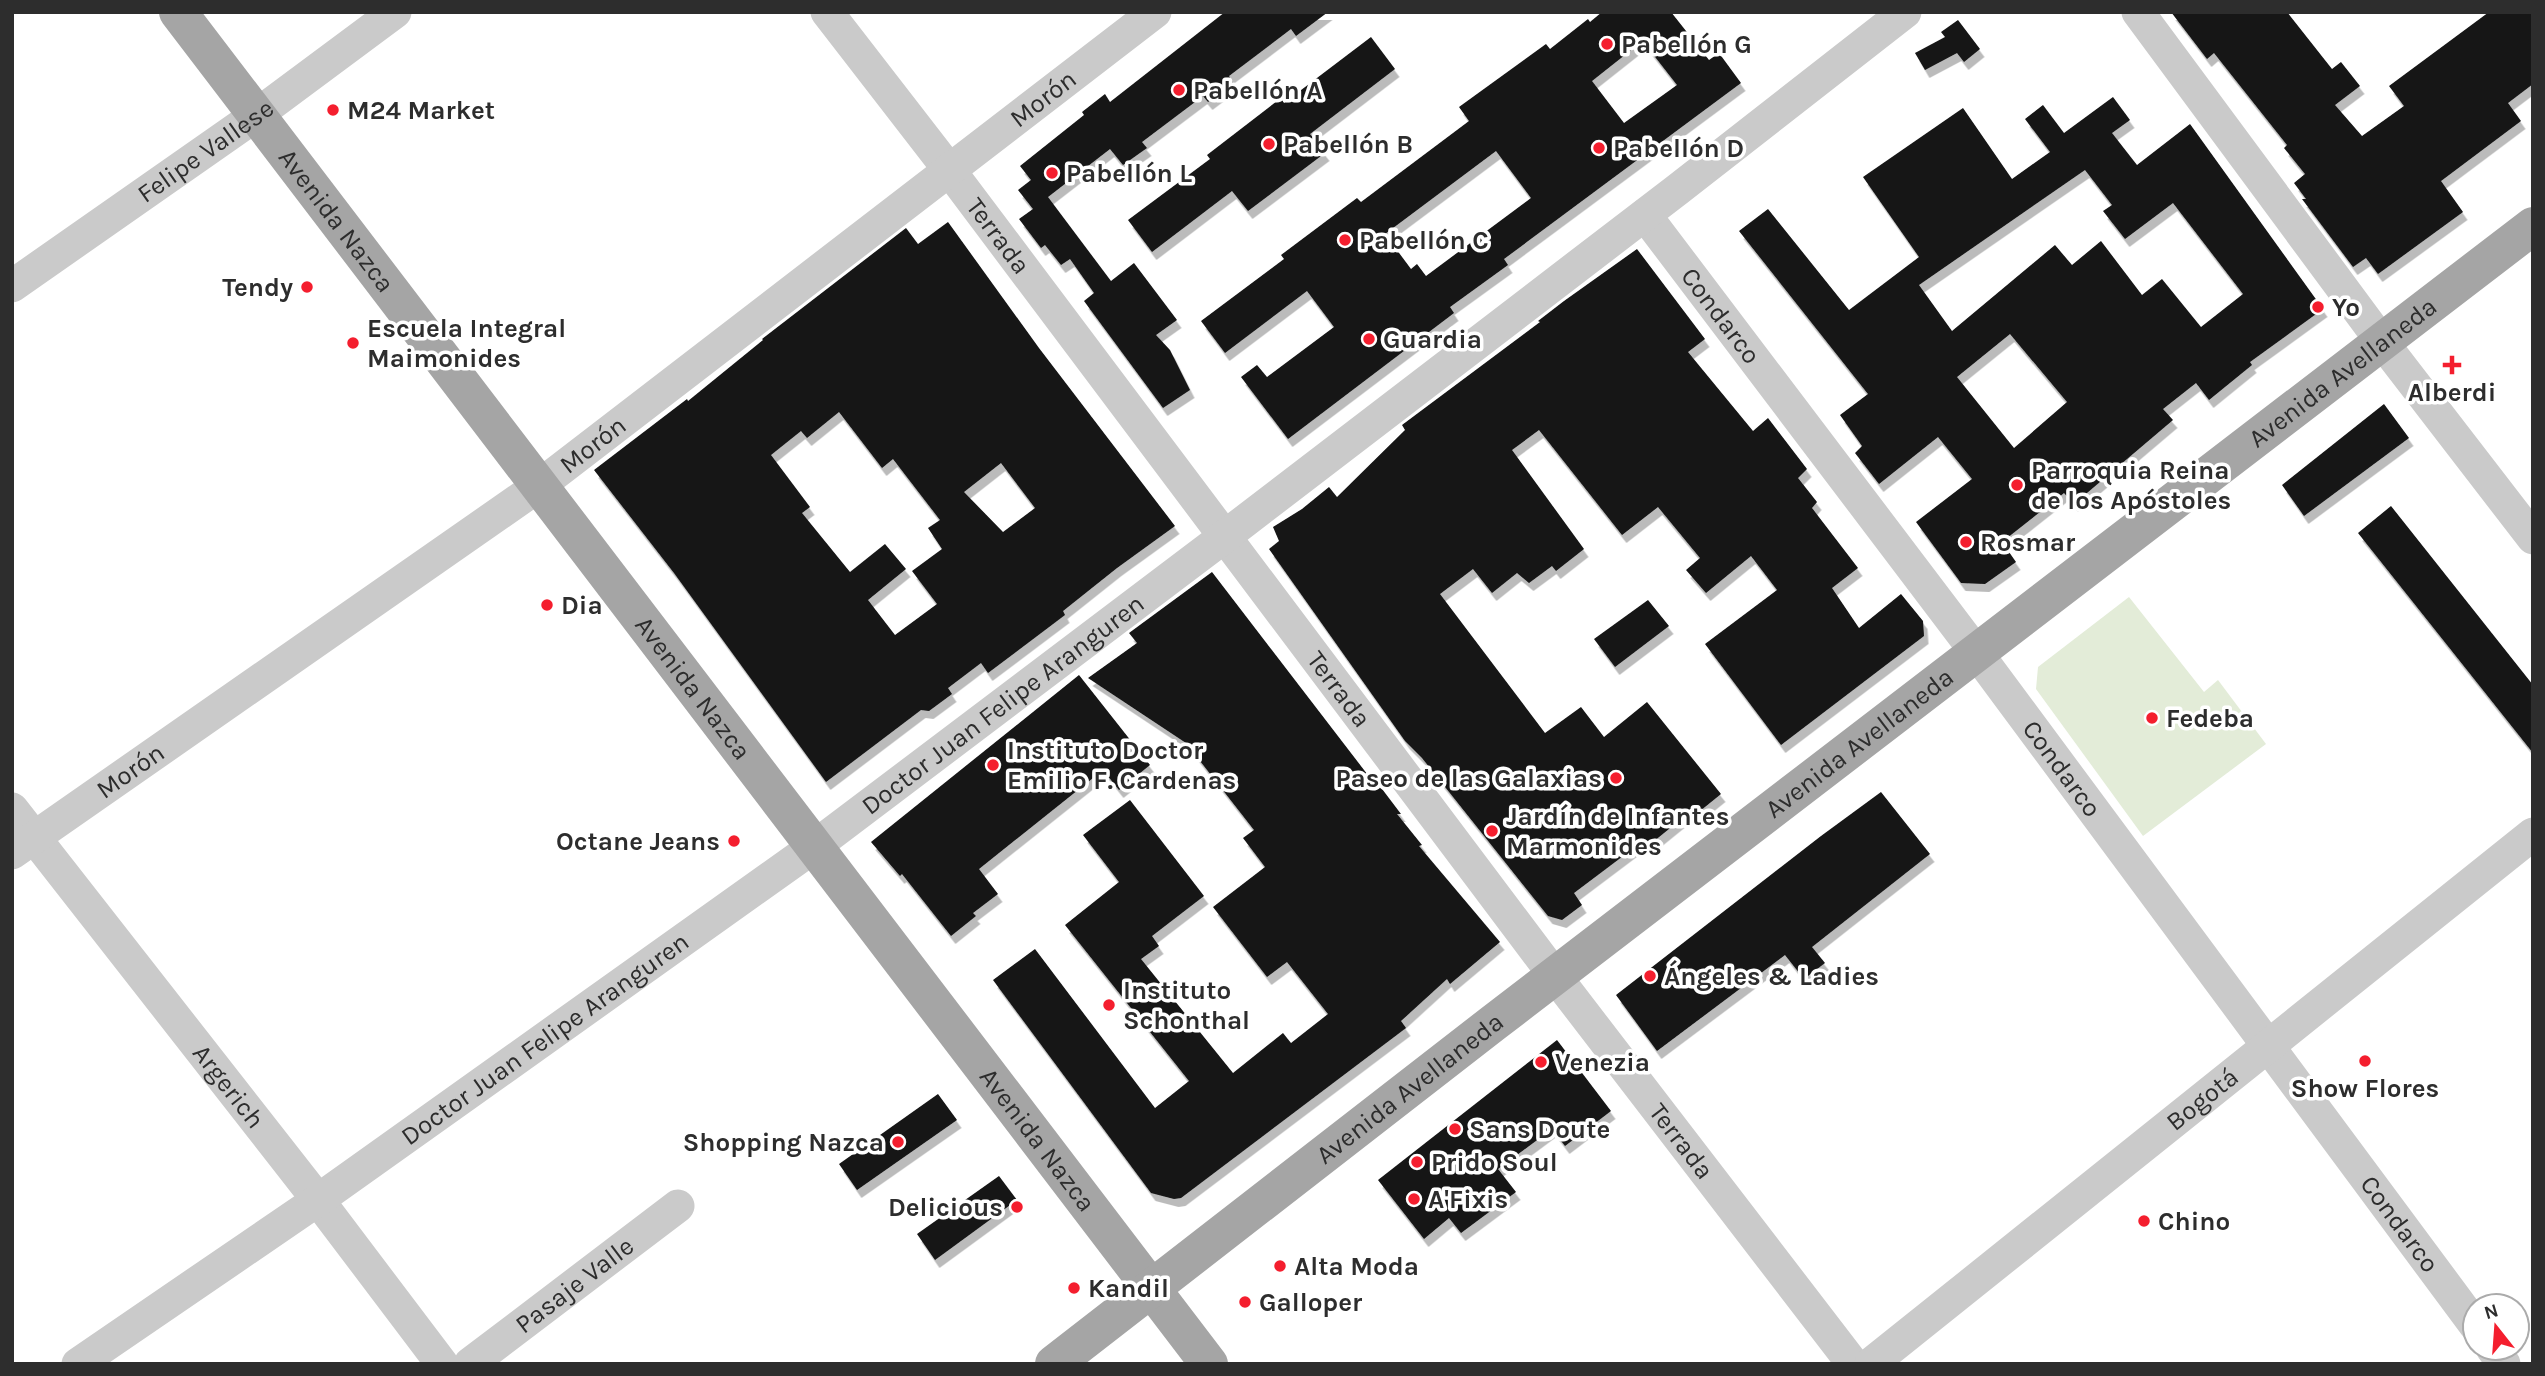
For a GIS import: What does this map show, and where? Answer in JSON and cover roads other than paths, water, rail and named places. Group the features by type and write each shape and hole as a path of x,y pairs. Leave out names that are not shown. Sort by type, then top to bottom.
{"main road":[{"name":"Avenida Nazca","path":"178,12 1209,1364"},
{"name":"Avenida Avellaneda","path":"1054,1364 2533,226"}],"street":[{"name":"Felipe Vallese","path":"12,286 256,116 395,12"},
{"name":"Terrada","path":"827,12 950,171 1555,976 1853,1364"},
{"name":"Morón","path":"23,845 540,485 1155,12"},
{"name":"Doctor Juan Felipe Aranguren","path":"78,1364 318,1200 815,845 1224,537 1905,12"},
{"path":"2138,12 2382,342 2533,538"},
{"name":"Condarco","path":"1645,215 1976,652 2461,1306"},
{"name":"Argerich","path":"12,809 23,845 318,1200 442,1364"},
{"name":"Bogotá","path":"1871,1364 2533,834"},
{"name":"Pasaje Valle","path":"470,1364 678,1206"}],"place":[{"name":"Pabellón G","path":"1607,44"},
{"name":"Pabellón A","path":"1179,90"},
{"name":"M24 Market","path":"333,110"},
{"name":"Pabellón B","path":"1269,144"},
{"name":"Pabellón D","path":"1599,148"},
{"name":"Pabellón L","path":"1052,173"},
{"name":"Pabellón C","path":"1345,240"},
{"name":"Tendy","path":"307,287"},
{"name":"Yo","path":"2318,307"},
{"name":"Guardia","path":"1369,339"},
{"name":"Escuela Integral Maimonides","path":"353,343"},
{"name":"Alberdi","path":"2452,365"},
{"name":"Parroquia Reina de los Apóstoles","path":"2017,485"},
{"name":"Rosmar","path":"1966,542"},
{"name":"Dia","path":"547,605"},
{"name":"Fedeba","path":"2152,718"},
{"name":"Instituto Doctor Emilio F. Cardenas","path":"993,765"},
{"name":"Paseo de las Galaxias","path":"1616,778"},
{"name":"Jardín de Infantes Marmonides","path":"1492,831"},
{"name":"Octane Jeans","path":"734,841"},
{"name":"Ángeles & Ladies","path":"1650,976"},
{"name":"Instituto Schonthal","path":"1109,1005"},
{"name":"Show Flores","path":"2365,1061"},
{"name":"Venezia","path":"1541,1062"},
{"name":"Sans Doute","path":"1455,1129"},
{"name":"Shopping Nazca","path":"898,1142"},
{"name":"Prido Soul","path":"1417,1162"},
{"name":"A'Fixis","path":"1414,1199"},
{"name":"Delicious","path":"1017,1207"},
{"name":"Chino","path":"2144,1221"},
{"name":"Alta Moda","path":"1280,1266"},
{"name":"Kandil","path":"1074,1288"},
{"name":"Galloper","path":"1245,1302"}]}
